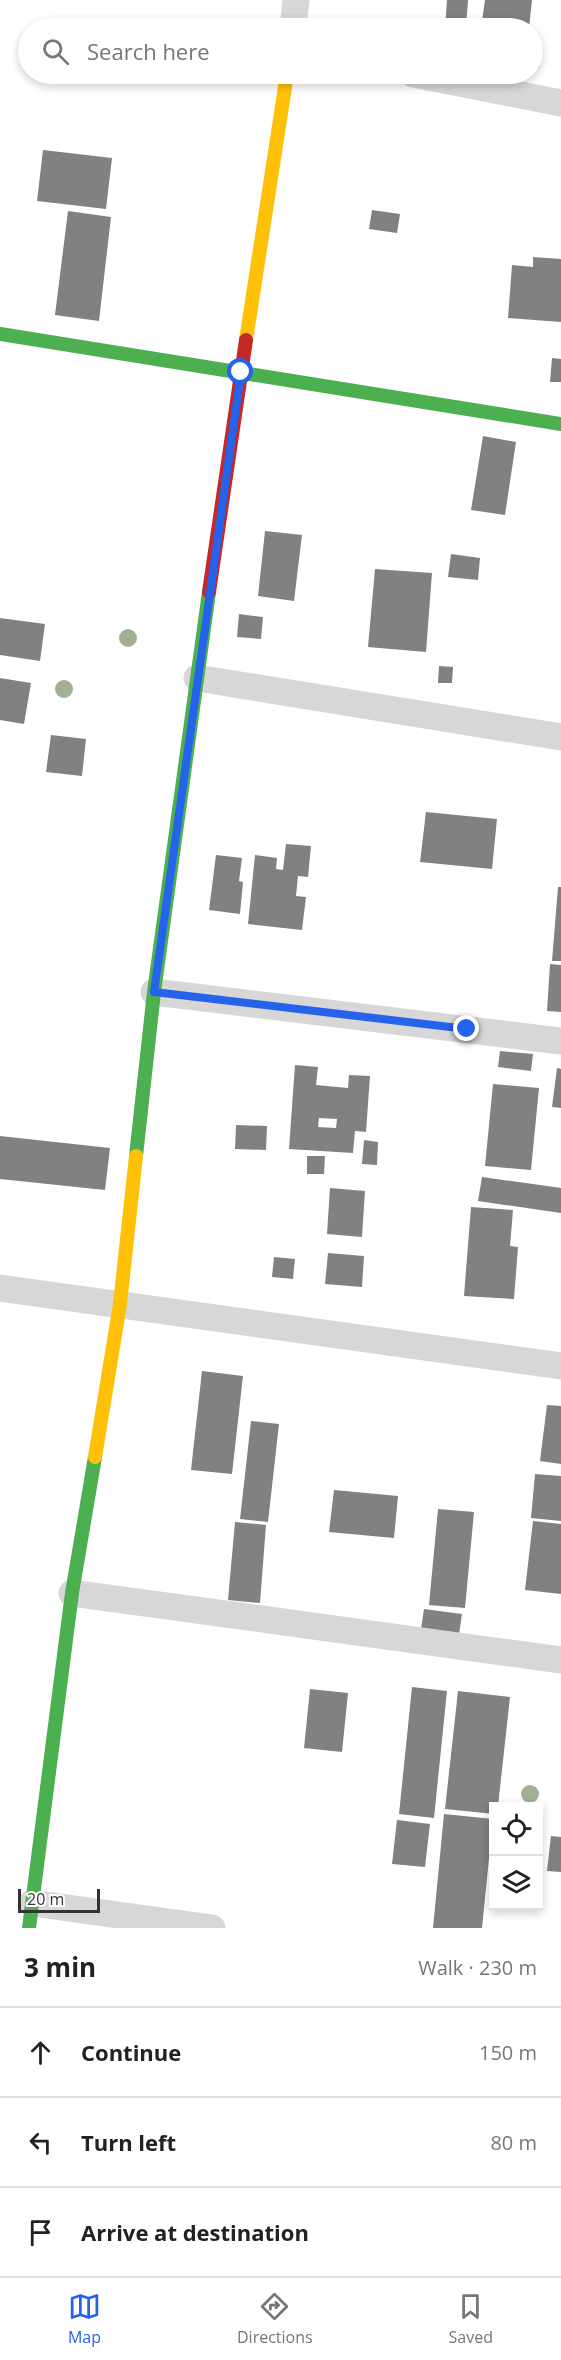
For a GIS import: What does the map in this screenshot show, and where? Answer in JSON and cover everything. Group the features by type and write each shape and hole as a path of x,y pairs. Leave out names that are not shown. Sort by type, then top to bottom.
{"street":[{"path":"294,18 296,0"},
{"path":"212,1928 31,1916 72,1593 120,1304 154,992 197,678 285,84"},
{"path":"464,84 561,103"},
{"path":"0,334 561,424"},
{"path":"197,678 561,737"},
{"path":"154,992 561,1041"},
{"path":"0,1288 561,1366"},
{"path":"72,1593 561,1660"}],"building":[{"path":"447,0 468,0 467,18 446,18"},
{"path":"485,0 532,0 530,18 482,18"},
{"path":"43,150 112,158 106,209 37,201"},
{"path":"372,210 400,214 397,233 369,229"},
{"path":"68,211 111,217 99,321 55,315"},
{"path":"533,257 561,259 561,322 508,318 512,265 533,267"},
{"path":"552,358 561,359 561,382 550,382"},
{"path":"483,436 516,442 505,515 471,510"},
{"path":"265,531 302,535 294,601 258,596"},
{"path":"451,554 480,558 478,580 448,577"},
{"path":"375,569 432,573 426,652 368,647"},
{"path":"239,614 263,617 261,639 237,637"},
{"path":"0,618 45,624 40,661 0,655"},
{"path":"439,666 453,667 452,683 438,683"},
{"path":"0,678 31,683 24,724 0,720"},
{"path":"51,735 86,739 82,776 46,772"},
{"path":"426,812 497,819 492,869 420,862"},
{"path":"286,844 311,846 308,877 298,876 296,896 306,897 302,930 248,924 255,855 277,858 276,869 283,870"},
{"path":"216,855 242,858 239,881 243,882 240,914 209,910"},
{"path":"558,887 561,887 561,961 552,961"},
{"path":"550,964 561,965 561,1012 547,1011"},
{"path":"500,1051 533,1054 531,1071 498,1067"},
{"path":"295,1065 318,1067 316,1085 348,1088 349,1075 370,1076 366,1132 355,1131 353,1153 289,1149","holes":["319,1118 337,1119 336,1128 318,1127"]},
{"path":"557,1068 561,1069 561,1108 552,1107"},
{"path":"493,1084 539,1088 531,1170 485,1166"},
{"path":"236,1125 267,1126 266,1150 235,1149"},
{"path":"0,1136 110,1148 105,1190 0,1179"},
{"path":"364,1140 378,1142 377,1165 362,1164"},
{"path":"307,1156 325,1156 324,1174 307,1174"},
{"path":"482,1177 561,1188 561,1213 478,1201"},
{"path":"330,1188 365,1191 362,1237 327,1234"},
{"path":"471,1207 513,1210 510,1246 518,1247 514,1299 464,1296"},
{"path":"328,1253 364,1256 362,1287 325,1284"},
{"path":"274,1257 295,1259 293,1279 272,1277"},
{"path":"202,1371 243,1376 232,1474 191,1470"},
{"path":"547,1405 561,1406 561,1464 540,1461"},
{"path":"251,1421 279,1424 268,1522 240,1519"},
{"path":"535,1474 561,1476 561,1521 531,1518"},
{"path":"334,1490 398,1496 394,1538 329,1532"},
{"path":"438,1509 474,1512 465,1608 429,1605"},
{"path":"533,1521 561,1524 561,1594 525,1590"},
{"path":"235,1522 266,1525 260,1603 228,1600"},
{"path":"424,1609 462,1614 459,1634 421,1629"},
{"path":"412,1687 447,1691 434,1818 399,1814"},
{"path":"310,1689 348,1693 342,1752 304,1748"},
{"path":"458,1691 510,1697 498,1802 489,1802 489,1813 445,1809"},
{"path":"444,1814 489,1819 489,1859 482,1928 433,1928"},
{"path":"397,1820 430,1824 425,1867 392,1864"},
{"path":"551,1836 561,1837 561,1872 547,1871"}],"traffic: fast":[{"path":"0,334 561,424"},
{"path":"136,1156 154,992 209,592"},
{"path":"29,1928 72,1593 95,1457"}],"traffic: slow":[{"path":"246,340 285,84"},
{"path":"95,1457 120,1304 136,1156"}],"traffic: jam":[{"path":"209,592 246,340"}],"route":[{"path":"241,372 154,992 467,1029"}]}
